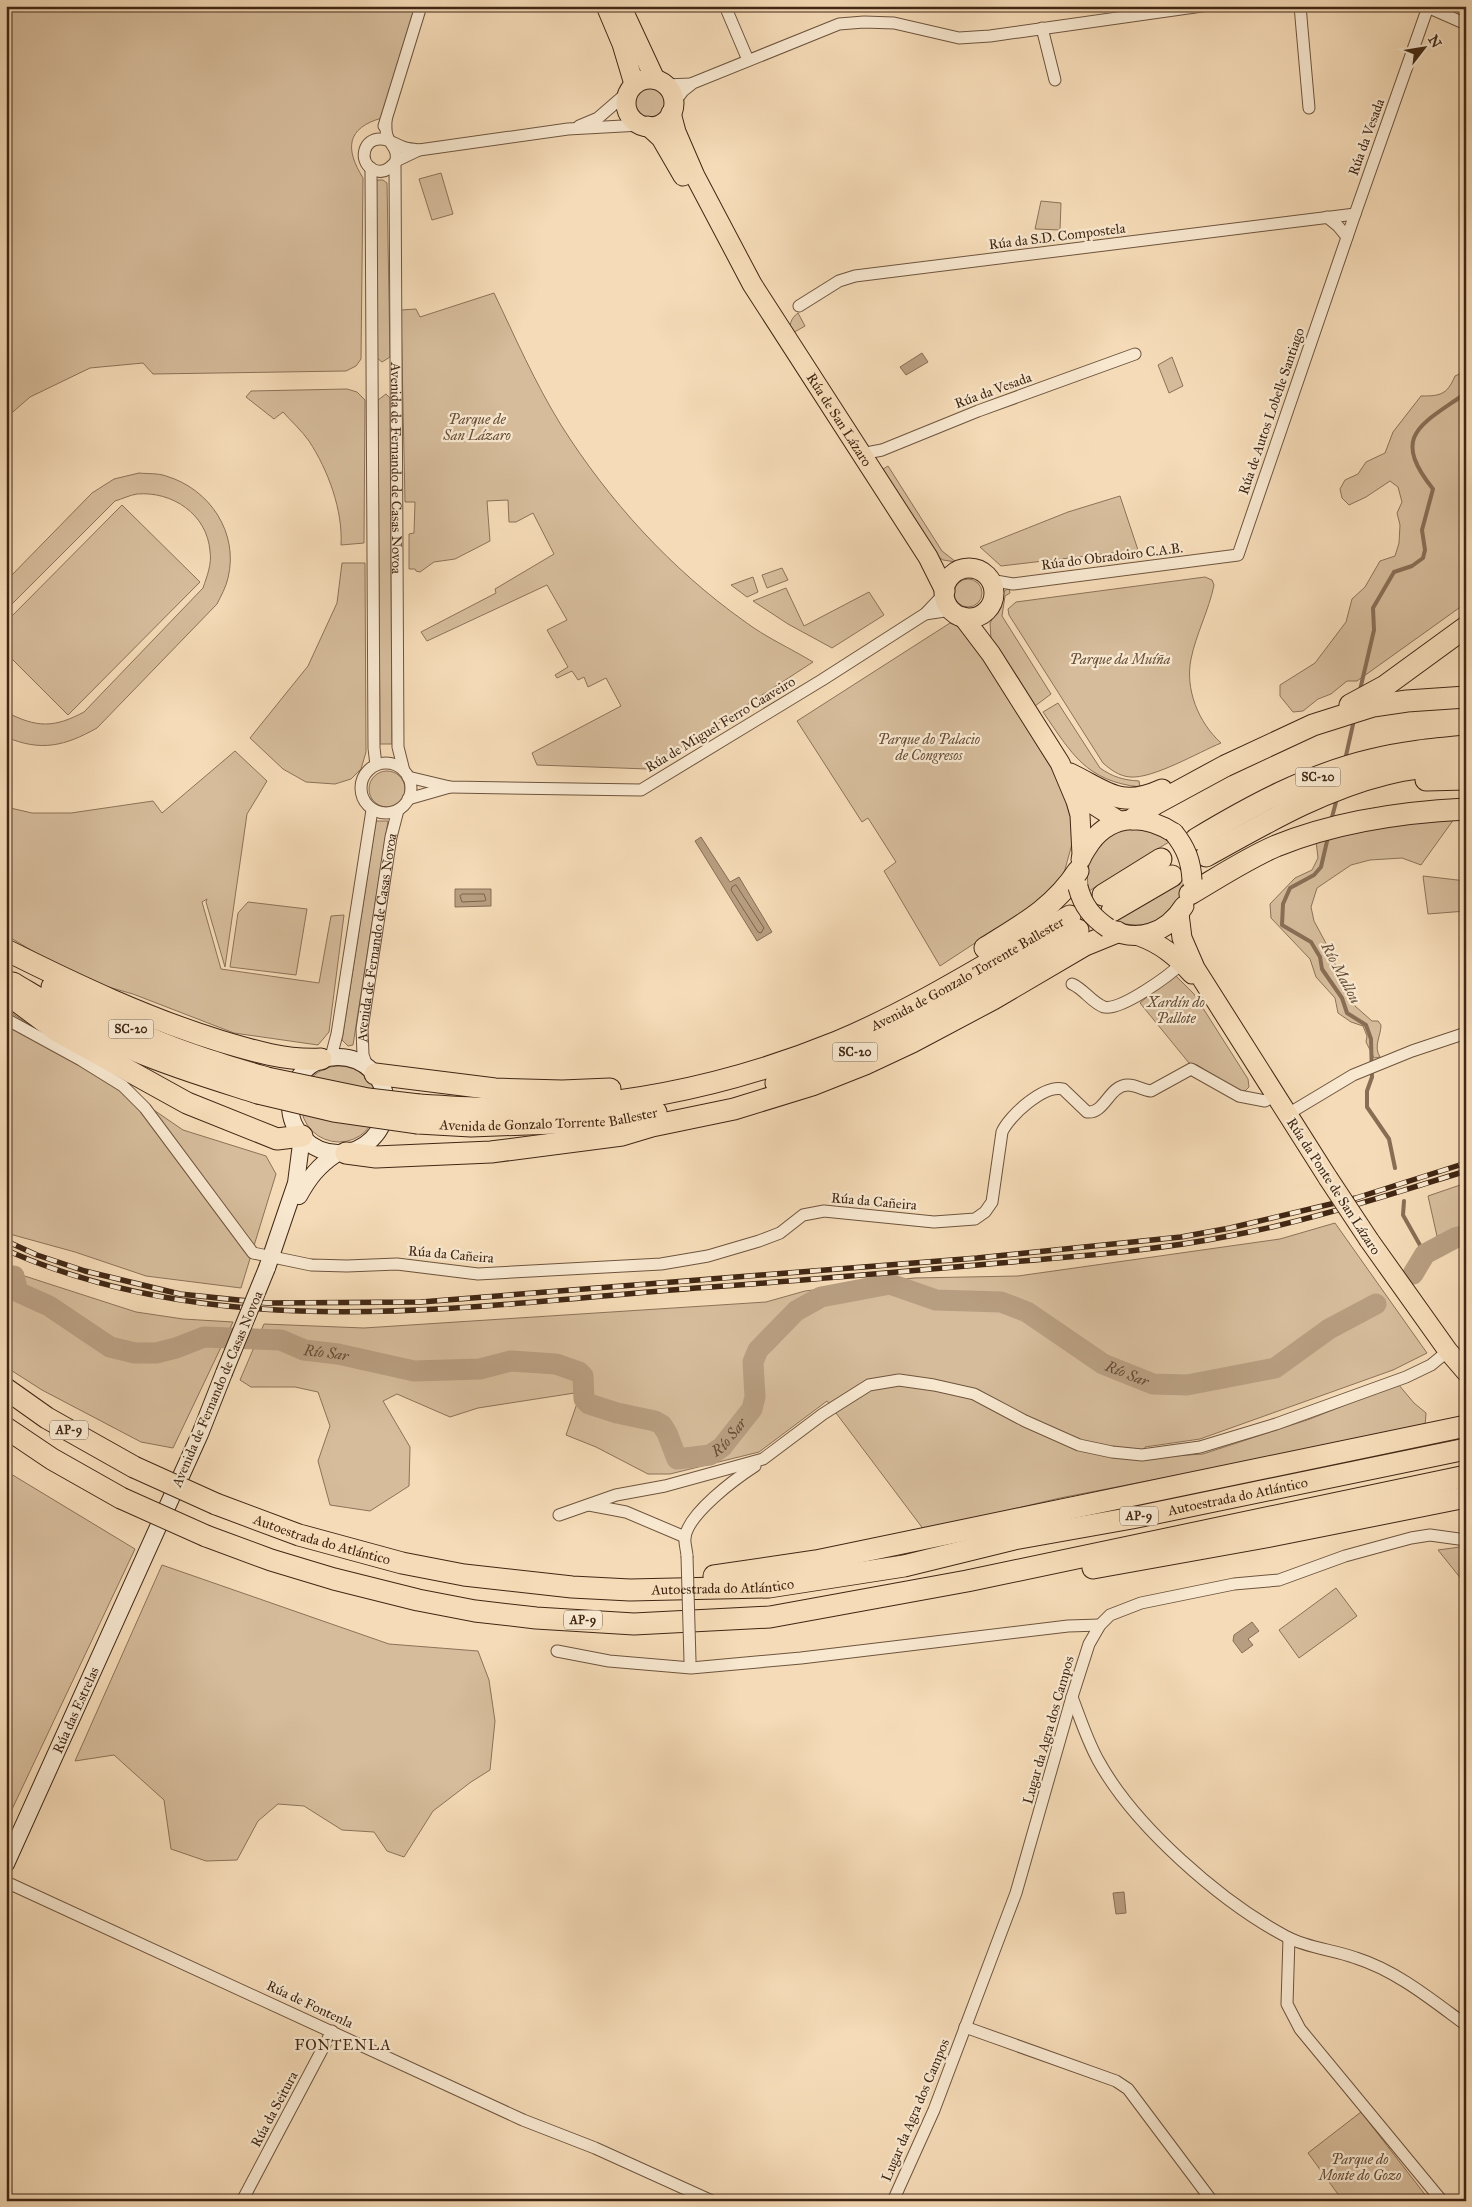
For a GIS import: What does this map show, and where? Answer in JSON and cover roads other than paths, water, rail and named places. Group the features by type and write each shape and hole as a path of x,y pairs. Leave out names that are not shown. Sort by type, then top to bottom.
{"highway":[{"path":"1126,820 1225,766 1313,725 1385,686 1466,627"},
{"path":"1313,725 1373,706 1407,701 1466,697"},
{"path":"1408,752 1422,740 1466,731"},
{"name":"SC-20","path":"1466,746 1408,752 1370,760 1311,780 1251,807 1201,848 1346,786 1411,769 1466,764"},
{"path":"1065,768 1108,795 1128,800 1142,798 1184,779 1225,766"},
{"path":"1387,774 1414,780 1466,780"},
{"path":"1179,877 1235,866 1278,846 1320,832 1394,817 1466,808"},
{"name":"SC-20","path":"838,1041 842,1028 890,1005 1023,925 1054,901 1079,871"},
{"name":"SC-20","path":"652,1126 734,1109 812,1085 912,1042 993,999 1085,945 1110,916 1179,877"},
{"name":"Avenida de Gonzalo Torrente Ballester","path":"6,956 80,1004 148,1037 210,1061 263,1086 334,1111 418,1114 483,1108 560,1108 612,1102 767,1067 838,1041 887,1019 1074,923 963,997 894,1034 856,1052 777,1082 733,1096 611,1121 471,1126 418,1114"},
{"path":"6,950 86,990 172,1026 250,1050 293,1059 326,1058"},
{"name":"Avenida de Gonzalo Torrente Ballester","path":"6,979 79,1023 135,1050 186,1071 263,1086"},
{"path":"6,990 10,996 57,1031 188,1103 277,1139 302,1136"},
{"path":"371,1070 495,1089 562,1091 623,1089 644,1096"},
{"path":"611,1121 652,1126"},
{"path":"341,1153 376,1157 490,1152 588,1141 622,1135 652,1126"},
{"name":"Autoestrada do Atlántico","path":"6,1389 47,1418 134,1468 216,1504 299,1535 402,1563 464,1575 572,1588 630,1590 769,1586 830,1578 904,1566 1014,1539 1132,1518 1466,1450"},
{"path":"630,1590 650,1580 699,1578 816,1562 1466,1426"},
{"name":"Autoestrada do Atlántico","path":"6,1428 52,1459 121,1498 206,1536 280,1563 418,1600 536,1618 634,1624 770,1617 967,1581 1466,1476"},
{"path":"967,1581 994,1586 1271,1536 1466,1497"}],"main road":[{"path":"606,6 622,44 631,88 626,100 629,115 644,126 661,124 672,108 672,93 660,82 621,6"},
{"path":"631,88 648,79 660,82"},
{"name":"Rúa de San Lázaro","path":"672,108 676,132 703,193 752,284"},
{"name":"Rúa de San Lázaro","path":"644,126 661,138 719,239 752,284 928,557 951,603 991,654 1065,768 1094,805 1126,820"},
{"name":"Rúa de San Lázaro","path":"928,557 941,566 959,571"},
{"path":"978,570 990,580 994,596 986,612 978,616 951,603 948,582 959,571 978,570"},
{"name":"Rúa de San Lázaro","path":"986,612 984,627 991,654"},
{"name":"Rúa de San Lázaro","path":"1065,768 1080,816 1079,871"},
{"path":"1110,916 1097,920 1082,900 1079,871 1096,836 1126,820 1146,820 1162,825 1174,833 1185,847 1191,865 1179,877 1179,914 1164,927 1139,936"},
{"name":"Rúa da Ponte de San Lázaro","path":"1179,914 1182,938 1210,995 1369,1240 1448,1351 1466,1372"},
{"name":"Rúa da Ponte de San Lázaro","path":"1110,916 1139,936 1153,941 1167,950 1182,963 1210,995"}],"street":[{"path":"419,150 395,162 386,170 381,171 371,168 364,155 367,145 375,139 386,120 421,6"},
{"path":"725,6 748,60"},
{"path":"672,108 683,91 692,83 786,47 839,24 864,22 894,23 959,38 1202,6"},
{"path":"1300,6 1309,108"},
{"path":"1426,7 1466,24"},
{"name":"Rúa da Vesada","path":"1333,278 1426,7"},
{"path":"1042,28 1055,80"},
{"path":"660,82 692,83"},
{"path":"568,129 598,118 631,88"},
{"path":"386,120 386,131 396,150 395,162"},
{"path":"375,139 390,141 405,148 419,150 568,129 644,126"},
{"name":"Avenida de Fernando de Casas Novoa","path":"395,162 398,747 406,774"},
{"name":"Avenida de Fernando de Casas Novoa","path":"371,168 374,738 376,765"},
{"name":"Rúa da S.D. Compostela","path":"799,306 838,281 855,276 1355,214"},
{"path":"1327,217 1347,236"},
{"name":"Rúa de Autos Lobelle Santiago","path":"1238,555 1333,278"},
{"name":"Rúa da Vesada","path":"861,454 882,450 978,411 1135,354"},
{"name":"Rúa do Obradoiro C.A.B.","path":"990,580 1013,584 1238,555"},
{"name":"Rúa de Miguel Ferro Caaveiro","path":"406,774 450,787 641,790 822,680 925,614 951,603"},
{"name":"Rúa de Miguel Ferro Caaveiro","path":"925,614 951,603"},
{"path":"391,764 406,774 411,792 408,799 398,810 385,814 372,810 362,798 360,785 368,770 376,765 391,764"},
{"name":"Rúa de Miguel Ferro Caaveiro","path":"408,799 450,787"},
{"name":"Avenida de Fernando de Casas Novoa","path":"371,1070 356,1060 344,1057 326,1058 337,1034 372,810"},
{"name":"Avenida de Fernando de Casas Novoa","path":"285,1220 312,1174 321,1164 341,1153 360,1148 372,1140 380,1129 386,1115 385,1093 363,1055 362,1029 390,836 398,810"},
{"path":"1072,984 1103,1006 1111,1007 1149,989 1182,963"},
{"path":"6,1019 124,1086 145,1108 253,1253 269,1263"},
{"path":"1288,1114 1370,1067 1466,1033"},
{"path":"326,1058 307,1068 296,1080 290,1095 290,1111 295,1127 314,1147 341,1153"},
{"name":"Rúa da Cañeira","path":"269,1263 347,1266 397,1264 478,1274 577,1270 661,1264 708,1256 780,1233 803,1215 824,1211 934,1222 975,1219 985,1212 992,1202 1002,1132 1006,1123 1050,1088 1063,1089 1087,1112 1092,1112 1097,1110 1113,1091 1120,1087 1128,1085 1151,1091 1192,1069 1239,1096 1265,1101 1275,1095"},
{"name":"Avenida de Fernando de Casas Novoa","path":"145,1555 200,1434 269,1263 298,1177 302,1136"},
{"path":"691,1664 685,1537 694,1519 710,1501 763,1459 823,1414 868,1385 898,1380 934,1385 974,1394 1025,1421 1078,1445 1112,1452 1142,1454 1200,1447 1276,1424 1406,1377 1432,1365 1448,1351"},
{"path":"559,1515 616,1495 665,1486 763,1459"},
{"path":"587,1505 626,1512 685,1537"},
{"name":"Lugar da Agra dos Campos","path":"893,2201 934,2110 1016,1893 1072,1697 1089,1644 1100,1625 1110,1615 1141,1603 1234,1584 1279,1580 1344,1556 1411,1538 1430,1535 1466,1540"},
{"name":"Rúa das Estrelas","path":"6,1864 145,1555"},
{"path":"557,1652 609,1660 691,1664 801,1658 1068,1626 1100,1625"},
{"path":"1072,1697 1098,1760 1117,1790 1151,1830 1231,1903 1289,1938 1358,1958 1410,1983 1466,2025"},
{"name":"Rúa de Fontenla","path":"6,1882 332,2030 523,2120 595,2148 712,2201"},
{"path":"1289,1938 1286,2004 1290,2014 1300,2029 1442,2201"},
{"path":"965,2027 1116,2081 1128,2089 1212,2201"},
{"name":"Rúa da Seitura","path":"242,2201 332,2030"}],"water":[{"path":"922,353 928,362 906,375 900,367"},
{"path":"701,837 730,882 739,877 772,932 757,941 695,841"},
{"path":"455,889 491,889 491,906 455,907"},
{"path":"1252,1622 1259,1631 1248,1639 1253,1645 1242,1653 1233,1641 1234,1635"},
{"path":"1124,1892 1126,1913 1116,1914 1113,1893"}],"waterway":[{"name":"Río Mallou","path":"1360,690 1374,630 1373,608 1394,572 1412,566 1423,558 1425,550 1422,530 1433,489 1420,471 1414,456 1413,443 1416,433 1424,423 1466,393"},
{"name":"Río Mallou","path":"1345,760 1354,720"},
{"name":"Río Mallou","path":"1331,821 1336,802"},
{"name":"Río Mallou","path":"1328,837 1321,867 1314,875 1290,888 1283,904 1282,925 1311,942 1320,957 1322,969 1342,998 1347,1013 1366,1025 1371,1039 1372,1077 1367,1091 1367,1107 1389,1139 1395,1168"},
{"name":"Río Mallou","path":"1404,1201 1403,1215 1425,1254"},
{"name":"Río Sar","path":"1413,1274 1425,1254 1455,1238 1466,1235"},
{"name":"Río Sar","path":"14,1276 18,1292 49,1306 110,1347 135,1353 156,1353 176,1348 204,1337 281,1340 304,1350 338,1354 414,1371 480,1369 511,1361 556,1364 579,1372 583,1376 584,1399 589,1404 617,1413 655,1421 662,1425 677,1459 710,1455 722,1447 752,1409 755,1397 753,1362 758,1350 796,1311 821,1297 890,1284 936,1300 1001,1302 1027,1312 1103,1364 1153,1384 1187,1385 1275,1368 1329,1329 1376,1304"}],"railway":[{"path":"6,1241 37,1255 85,1271 180,1294 267,1303 421,1302 977,1258 1181,1237 1230,1228 1356,1198 1466,1163"},
{"path":"6,1250 89,1280 174,1299 260,1309 347,1312 435,1309 886,1273 1172,1246 1289,1223 1349,1207 1466,1171"}],"district":[{"name":"FONTENLA","path":"343,2045"}],"park label":[{"name":"Parque de San Lázaro","path":"477,428"},
{"name":"Parque da Muíña","path":"1120,659"},
{"name":"Parque do Palacio de Congresos","path":"929,748"},
{"name":"Xardín do Pallote","path":"1176,1010"},
{"name":"Parque do Monte do Gozo","path":"1360,2168"}]}
